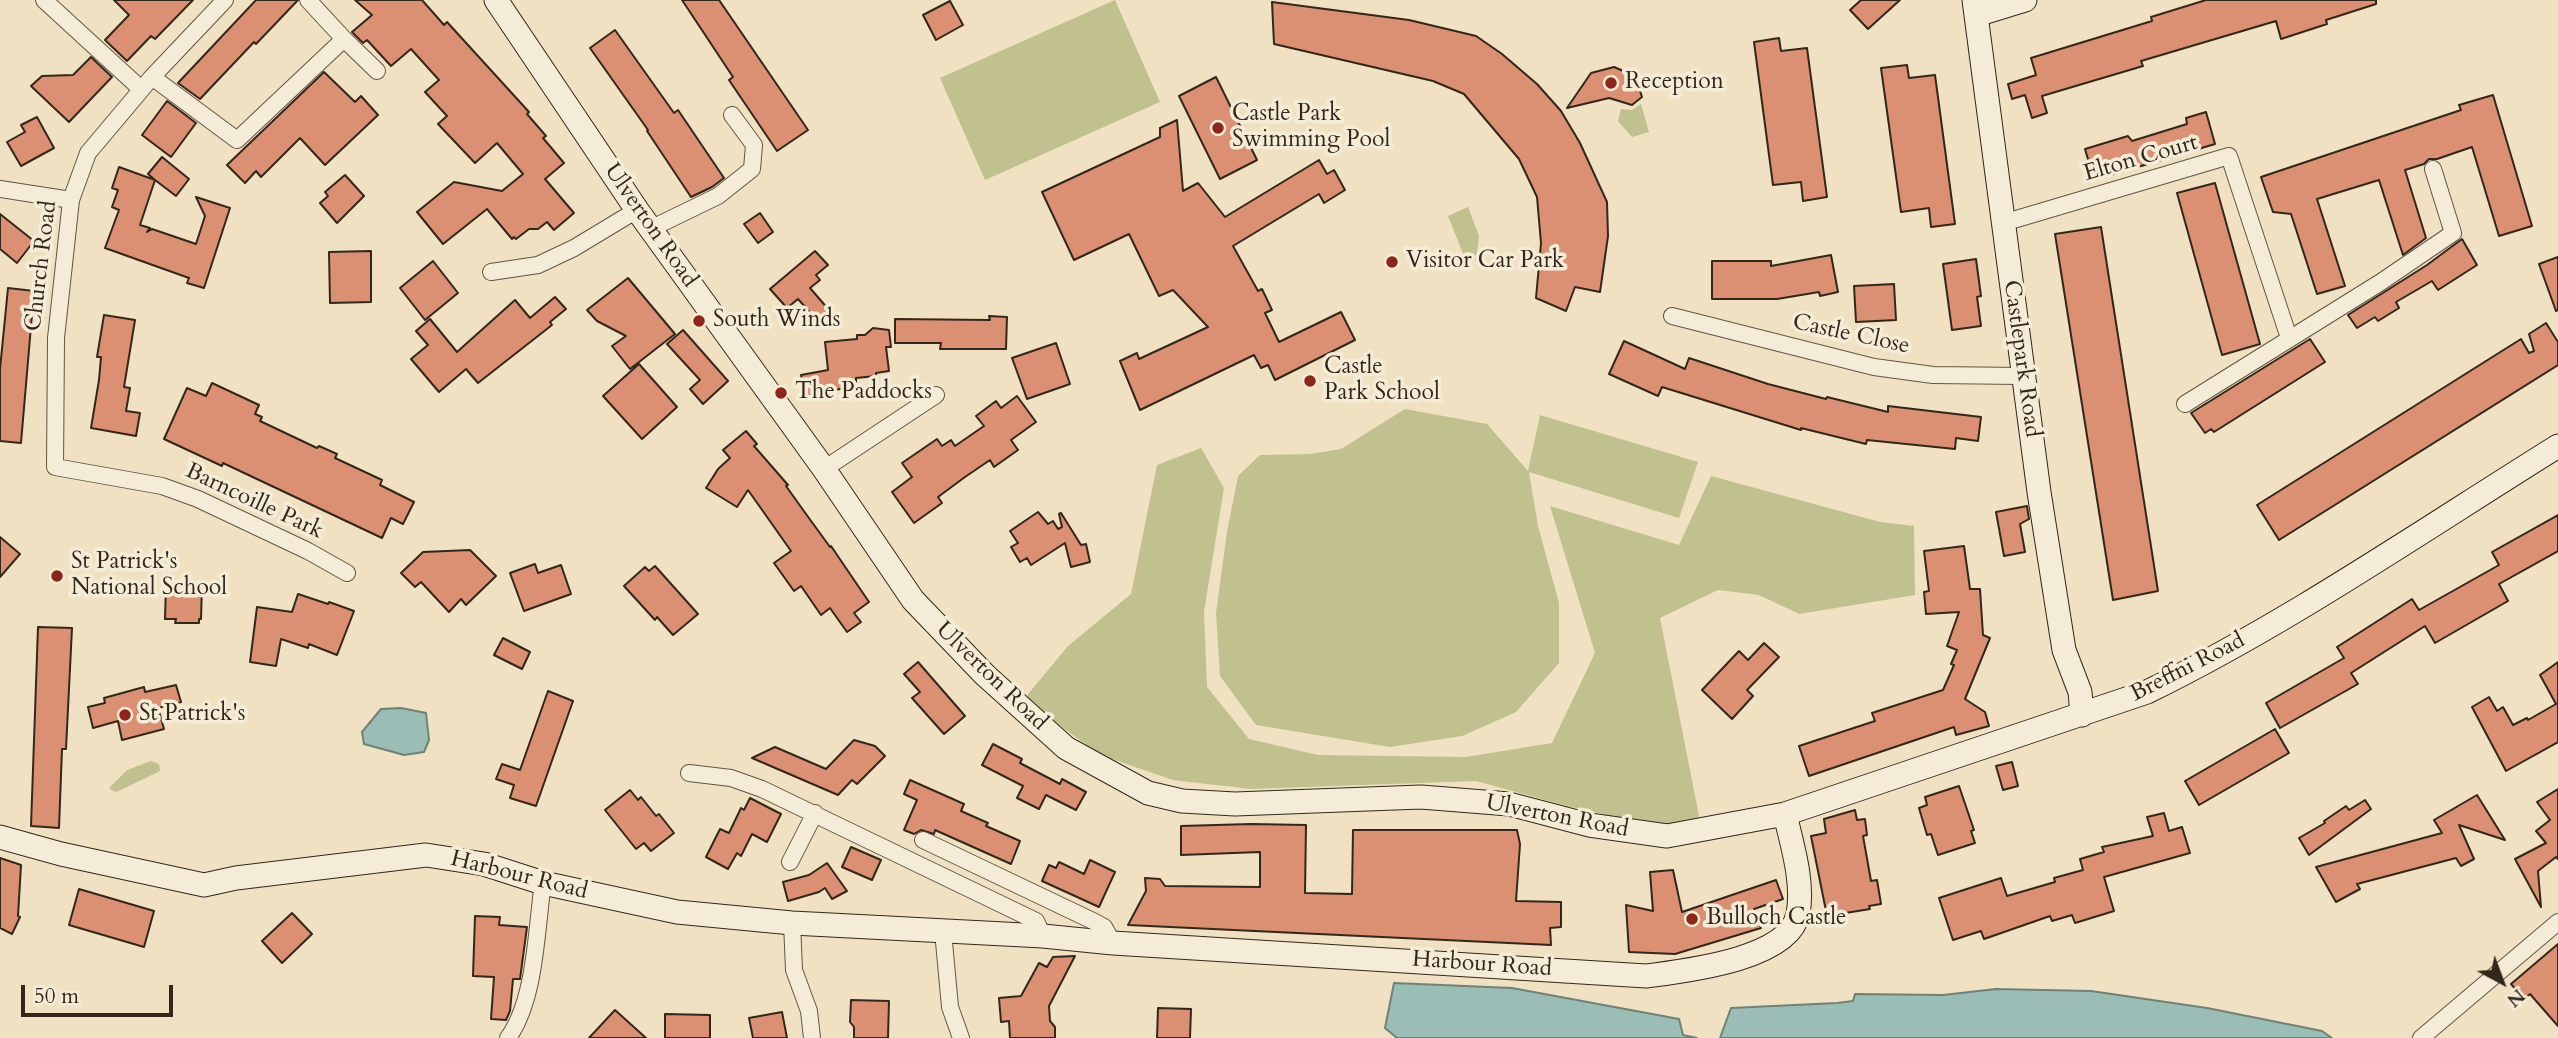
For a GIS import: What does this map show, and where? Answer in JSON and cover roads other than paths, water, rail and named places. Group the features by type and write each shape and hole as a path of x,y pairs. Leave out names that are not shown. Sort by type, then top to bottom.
{"street":[{"path":"44,0 146,83 237,140 345,39"},
{"name":"Church Road","path":"55,467 55,338 71,200 88,153 146,83 225,0"},
{"path":"308,0 377,71"},
{"name":"Ulverton Road","path":"496,0 650,229 824,469 913,600 985,675 1066,748 1148,793 1182,801 1235,804 1421,797 1509,804 1589,825 1667,836 1785,814"},
{"path":"1975,8 2025,0"},
{"name":"Castlepark Road","path":"1975,8 2023,376 2064,650 2080,692 2082,715"},
{"path":"650,229 718,196 752,169 754,145 732,115"},
{"name":"Elton Court","path":"2003,223 2229,156 2289,338"},
{"path":"2185,404 2381,282 2453,233 2433,169"},
{"path":"0,189 71,200"},
{"path":"491,272 538,265 574,248 637,210"},
{"name":"Castle Close","path":"1672,316 1874,367 1933,375 2023,376"},
{"path":"824,469 936,395"},
{"name":"Breffni Road","path":"1785,814 2147,692 2191,671 2308,603 2557,448"},
{"name":"Barncoille Park","path":"55,467 162,486 198,499 309,551 347,573"},
{"path":"689,773 731,778 815,813 1036,921 1043,936"},
{"path":"790,862 815,813"},
{"name":"Harbour Road","path":"0,837 204,886 236,878 426,855 484,864 542,883 677,912 792,923 1043,936 1114,943 1646,976 1712,967 1777,944 1790,930 1798,916 1798,874 1785,814"},
{"path":"923,840 1095,922 1104,928 1114,943"},
{"path":"508,1038 517,1026 530,980 542,883"},
{"path":"2421,1038 2558,922"},
{"path":"792,923 794,970 810,1011 812,1038"},
{"path":"943,931 950,1007 961,1038"}],"water":[{"path":"401,708 426,713 429,740 424,752 404,755 364,744 362,732 381,709"},
{"path":"1394,983 1512,988 1679,1019 1683,1035 1697,1038 1397,1038 1385,1028"},
{"path":"1996,989 2091,991 2207,1008 2322,1031 2332,1038 1720,1038 1731,1008 1837,1003 1853,1001 1855,994 1943,995"}],"place":[{"name":"Reception","path":"1611,83"},
{"name":"Castle Park Swimming Pool","path":"1218,128"},
{"name":"Visitor Car Park","path":"1392,262"},
{"name":"South Winds","path":"699,321"},
{"name":"Castle Park School","path":"1310,381"},
{"name":"The Paddocks","path":"781,393"},
{"name":"St Patrick's National School","path":"57,576"},
{"name":"St Patrick's","path":"125,715"},
{"name":"Bulloch Castle","path":"1692,919"}]}
